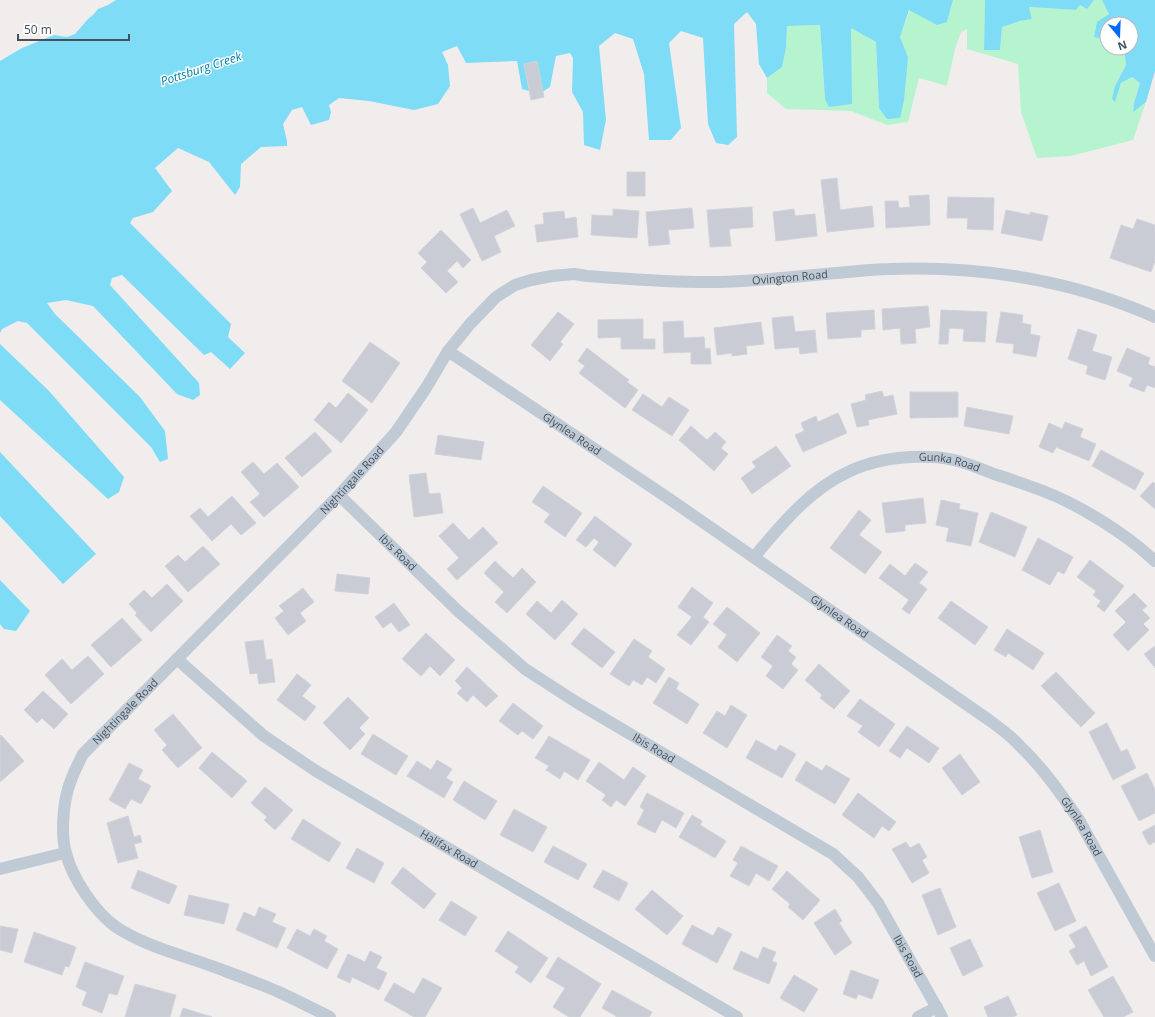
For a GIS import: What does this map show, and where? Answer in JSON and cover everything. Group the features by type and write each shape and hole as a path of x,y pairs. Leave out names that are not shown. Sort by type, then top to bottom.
{"street":[{"name":"Ovington Road","path":"448,352 470,324 496,297 516,285 531,280 574,274 672,281 717,282 773,279 888,269 937,268 967,270 1006,275 1076,289 1106,298 1155,317"},
{"name":"Nightingale Road","path":"330,1017 282,994 224,970 155,946 116,926 98,910 86,895 76,877 66,853 63,824 67,793 73,773 83,754 339,495 396,432 448,352"},
{"name":"Glynlea Road","path":"448,352 754,557 989,720 1008,735 1047,775 1079,820 1155,956"},
{"name":"Gunka Road","path":"754,557 781,526 814,493 827,483 848,472 874,462 905,458 931,457 968,464 1044,491 1062,499 1122,534 1155,561"},
{"name":"Ibis Road","path":"339,495 458,610 525,669 576,702 833,854 858,877 878,903 939,1012"},
{"name":"Halifax Road","path":"177,659 264,736 316,771 737,1017"},
{"path":"0,869 66,853"},
{"path":"918,1017 939,1012"}],"green space":[{"path":"953,0 985,0 984,49 1000,50 1002,27 1032,19 1029,7 1076,10 1080,5 1087,9 1094,0 1102,0 1109,14 1108,16 1099,16 1099,29 1094,37 1099,38 1099,56 1125,56 1126,65 1115,86 1115,101 1121,83 1131,77 1140,83 1133,111 1146,102 1133,140 1071,156 1037,158 1021,112 1018,64 967,49 967,29 961,32 955,49 947,86 919,78 908,122 887,125 851,111 786,109 767,93 767,78 782,67 786,48 787,26 820,25 825,99 851,28 876,42 879,108 908,57 900,37 910,9 947,22"}],"water":[{"name":"Pottsburg Creek","path":"116,0 953,0 947,22 937,25 909,10 900,37 908,57 904,100 900,118 887,119 879,108 876,42 851,28 852,104 829,107 825,99 820,25 787,26 786,48 782,67 767,78 759,64 756,24 747,12 734,24 737,137 728,145 716,143 708,124 703,38 681,31 669,43 681,128 671,140 649,140 644,74 633,39 615,33 599,46 606,120 600,150 584,145 583,112 572,92 573,58 570,53 556,56 550,87 539,94 522,89 517,61 466,63 457,46 442,52 448,65 450,86 438,104 414,110 369,101 339,98 329,105 331,112 329,120 311,125 302,107 292,110 283,124 287,146 261,147 241,164 240,187 235,195 209,162 178,148 155,168 172,191 153,212 133,218 130,223 231,324 228,337 245,353 230,369 211,352 204,355 122,275 112,278 110,285 199,383 200,395 193,400 177,394 93,306 66,300 47,303 55,314 140,397 165,431 168,459 160,462 151,447 27,323 18,321 2,329 0,333 0,61 22,48 54,35 67,37 75,34 98,9"},
{"path":"985,0 1094,0 1087,9 1080,5 1076,10 1029,7 1032,19 1002,27 1000,50 984,50"},
{"path":"1102,0 1155,0 1155,71 1146,102 1133,112 1140,83 1132,77 1121,83 1115,102 1112,99 1115,86 1126,65 1125,56 1139,56 1139,16 1106,16 1109,14"},
{"path":"1099,21 1099,38 1094,37 1097,22"},
{"path":"0,344 49,391 124,477 119,492 108,499 0,400"},
{"path":"0,452 96,554 63,584 0,516"},
{"path":"0,580 30,611 16,631 4,629 0,624"}],"building":[{"path":"537,61 544,97 531,100 524,64"},
{"path":"627,172 645,172 645,196 627,196"},
{"path":"837,178 840,210 872,206 874,227 827,232 821,180"},
{"path":"929,195 930,225 886,228 885,201 898,201 899,208 910,207 909,196"},
{"path":"948,197 994,198 993,230 967,229 968,218 947,218"},
{"path":"752,207 753,227 729,229 731,246 710,247 707,210"},
{"path":"473,208 480,223 507,210 515,226 494,236 501,252 482,261 460,214"},
{"path":"692,208 694,228 668,230 670,244 649,246 646,212"},
{"path":"613,209 639,211 637,238 591,235 592,215 613,216"},
{"path":"794,209 795,216 815,214 817,236 776,241 773,212"},
{"path":"1006,210 1030,215 1030,212 1048,216 1042,241 1001,233"},
{"path":"564,211 565,219 576,217 578,237 537,242 535,225 544,224 543,213"},
{"path":"1137,219 1155,225 1155,261 1151,272 1110,258 1121,225 1133,229"},
{"path":"441,230 471,260 463,268 457,261 447,271 458,282 446,293 421,268 427,262 418,253"},
{"path":"928,306 930,327 915,329 916,343 901,344 900,328 883,330 882,309"},
{"path":"874,310 875,329 861,330 861,337 828,339 826,313"},
{"path":"941,310 987,312 985,342 963,341 964,329 949,328 948,344 939,344"},
{"path":"558,312 574,324 560,342 563,344 550,361 531,345"},
{"path":"1001,312 1023,315 1022,323 1031,325 1030,334 1040,336 1036,357 1013,353 1014,344 996,342"},
{"path":"793,316 795,332 815,330 817,352 800,354 799,347 775,349 772,318"},
{"path":"643,319 643,339 655,339 655,349 621,349 621,337 598,338 598,320"},
{"path":"683,321 684,338 704,337 705,349 710,348 711,364 691,364 691,352 664,353 663,322"},
{"path":"761,322 764,344 746,346 747,354 732,356 732,353 717,355 714,328"},
{"path":"1078,329 1097,335 1092,351 1112,357 1105,380 1086,374 1088,366 1068,359"},
{"path":"370,342 400,363 372,403 342,381"},
{"path":"587,348 629,380 627,382 638,390 625,408 579,373 585,366 578,361"},
{"path":"1127,348 1150,358 1148,364 1155,367 1155,388 1147,385 1144,392 1129,386 1133,378 1117,371"},
{"path":"882,391 884,397 893,395 897,414 868,420 869,425 857,427 851,404 866,400 865,395"},
{"path":"910,392 958,392 958,417 910,418"},
{"path":"348,393 368,410 341,443 314,420 329,402 336,408"},
{"path":"643,394 662,407 669,397 689,410 672,436 632,410"},
{"path":"967,407 1013,416 1009,434 964,426"},
{"path":"838,413 847,433 803,452 795,435 804,431 801,423 816,416 818,422"},
{"path":"1065,422 1083,429 1080,437 1096,444 1089,461 1056,447 1053,453 1039,447 1049,423 1062,429"},
{"path":"691,426 707,440 715,432 726,442 721,448 728,454 714,471 679,440"},
{"path":"315,432 332,451 302,477 285,458"},
{"path":"438,435 484,442 481,460 435,454"},
{"path":"776,446 791,466 752,494 741,478 756,467 752,462"},
{"path":"1101,450 1144,473 1135,490 1092,466"},
{"path":"253,462 264,474 277,463 299,487 264,517 250,502 260,494 241,472"},
{"path":"426,473 429,494 440,493 443,513 414,517 409,475"},
{"path":"1153,482 1155,484 1155,509 1140,496"},
{"path":"543,486 582,513 565,537 544,522 550,514 532,502"},
{"path":"232,496 256,523 241,535 231,524 212,541 190,516 200,508 208,517"},
{"path":"923,498 926,523 905,525 905,531 886,533 882,503"},
{"path":"941,500 960,504 959,509 978,513 971,546 946,541 949,528 936,525"},
{"path":"859,510 871,520 859,535 882,552 865,574 830,548"},
{"path":"991,512 1027,527 1015,557 979,542"},
{"path":"595,516 632,544 615,567 593,550 599,542 594,538 586,547 576,540"},
{"path":"453,523 469,540 483,527 498,543 457,580 447,569 459,558 439,536"},
{"path":"1038,538 1073,557 1064,574 1058,571 1050,585 1022,570"},
{"path":"203,546 220,564 188,592 165,566 178,555 185,562"},
{"path":"1090,560 1124,586 1104,612 1097,606 1101,601 1093,595 1096,591 1077,577"},
{"path":"495,561 513,578 522,568 536,582 507,613 495,602 504,592 484,573"},
{"path":"915,563 928,572 919,583 927,589 909,614 902,609 909,600 879,578 890,564 905,576"},
{"path":"337,574 370,578 368,594 335,591"},
{"path":"167,584 183,601 151,632 135,615 137,613 129,604 144,590 152,598"},
{"path":"692,587 713,603 703,617 709,622 691,645 677,635 692,617 678,607"},
{"path":"303,588 314,602 300,613 306,621 288,635 275,618 284,611 279,606"},
{"path":"1134,593 1147,606 1142,610 1150,618 1143,624 1149,630 1128,651 1113,635 1126,622 1115,611"},
{"path":"562,600 578,614 555,640 526,614 537,601 551,613"},
{"path":"951,601 988,627 975,645 938,618"},
{"path":"394,603 410,625 399,632 391,622 383,628 375,617"},
{"path":"727,607 760,633 737,662 718,647 727,635 713,624"},
{"path":"122,618 142,640 111,667 91,645"},
{"path":"584,628 615,652 602,668 571,644"},
{"path":"1007,629 1044,653 1033,670 1008,653 1006,657 994,650"},
{"path":"426,633 455,660 440,676 430,666 421,676 402,659"},
{"path":"777,635 792,646 788,651 796,657 791,664 798,670 783,689 766,676 773,666 761,657"},
{"path":"634,639 652,651 648,657 665,669 656,683 647,677 642,685 633,680 629,686 610,674"},
{"path":"263,640 266,660 272,659 275,682 259,684 257,673 250,674 245,642"},
{"path":"1155,646 1155,668 1144,654"},
{"path":"88,656 104,674 71,704 45,675 62,659 72,670"},
{"path":"819,664 850,691 834,709 820,698 822,695 805,680"},
{"path":"467,667 498,696 486,707 473,695 467,702 457,693 462,688 455,681"},
{"path":"1056,672 1095,713 1081,727 1041,686"},
{"path":"297,674 311,685 302,696 316,707 305,721 277,700"},
{"path":"669,677 679,683 676,689 699,704 687,724 653,703"},
{"path":"43,691 68,714 54,729 42,718 37,723 24,710"},
{"path":"348,697 369,718 359,728 365,734 350,750 323,723"},
{"path":"860,699 895,724 879,747 858,732 863,726 847,716"},
{"path":"513,703 543,726 533,739 522,731 518,735 499,721"},
{"path":"731,705 747,715 727,748 703,733 717,711 725,716"},
{"path":"173,714 202,748 178,768 162,750 167,745 154,730"},
{"path":"1107,723 1121,752 1127,749 1136,768 1113,780 1089,732"},
{"path":"907,726 939,748 929,763 907,748 900,758 889,751"},
{"path":"373,734 408,756 396,775 361,754"},
{"path":"1,735 24,761 0,782 0,736"},
{"path":"549,736 590,760 578,780 564,771 560,779 546,770 549,766 535,758"},
{"path":"756,740 776,751 780,745 796,754 782,778 746,758"},
{"path":"212,752 247,781 232,798 199,768"},
{"path":"960,754 980,782 962,795 942,768"},
{"path":"437,760 452,769 446,778 453,782 444,798 407,776 417,761 431,770"},
{"path":"806,761 822,771 826,765 850,779 835,804 795,780"},
{"path":"599,762 624,780 633,767 646,776 625,806 616,800 611,807 602,800 606,795 586,781"},
{"path":"129,763 143,770 138,779 151,786 141,804 131,799 125,809 109,800"},
{"path":"1147,773 1155,789 1155,813 1139,821 1121,786"},
{"path":"464,781 497,801 485,820 453,800"},
{"path":"265,787 293,810 275,830 264,820 267,817 251,803"},
{"path":"647,793 684,813 676,828 662,820 655,833 637,824 644,810 640,807"},
{"path":"858,793 896,822 889,831 882,826 874,838 842,815"},
{"path":"514,809 547,827 533,852 500,835"},
{"path":"692,815 702,821 700,825 726,841 715,858 679,837"},
{"path":"128,816 134,837 140,835 142,842 134,844 138,858 118,863 107,823"},
{"path":"303,819 341,843 329,862 291,839"},
{"path":"1155,825 1155,842 1149,845 1142,832"},
{"path":"1040,830 1053,872 1032,878 1019,837"},
{"path":"906,842 910,848 919,843 927,857 922,860 929,873 912,883 892,849"},
{"path":"553,846 587,864 578,880 544,862"},
{"path":"741,846 778,866 769,881 756,873 749,886 730,876 738,863 733,860"},
{"path":"357,848 384,863 374,883 346,868"},
{"path":"403,867 436,894 424,909 391,883"},
{"path":"138,870 177,886 169,904 131,888"},
{"path":"603,870 628,883 619,901 593,887"},
{"path":"787,871 820,900 803,920 788,907 790,904 772,889"},
{"path":"1059,883 1076,921 1055,931 1037,893"},
{"path":"940,888 956,927 938,935 922,895"},
{"path":"652,890 683,916 667,935 635,909"},
{"path":"189,895 229,904 224,924 184,915"},
{"path":"451,901 477,917 465,936 439,920"},
{"path":"259,907 276,914 272,922 286,928 277,948 236,930 244,912 255,917"},
{"path":"835,909 842,921 839,923 852,943 835,955 814,923"},
{"path":"692,925 713,936 718,927 732,934 717,963 682,944"},
{"path":"0,926 18,929 12,953 0,950"},
{"path":"1086,926 1108,967 1091,976 1084,961 1077,965 1069,951 1076,947 1069,935"},
{"path":"297,929 310,936 314,929 327,936 324,941 338,949 327,969 287,948"},
{"path":"508,931 548,958 531,983 515,972 519,967 495,951"},
{"path":"34,932 76,947 69,967 65,966 62,975 24,962"},
{"path":"970,939 983,966 963,976 950,948"},
{"path":"763,947 776,952 772,961 777,963 769,984 733,969 741,951 758,959"},
{"path":"370,951 382,957 376,968 387,973 379,990 352,977 350,983 337,977 348,954 365,962"},
{"path":"558,957 601,984 580,1017 569,1017 553,1007 565,988 546,977"},
{"path":"85,962 124,976 117,995 109,993 102,1013 82,1005 87,992 76,987"},
{"path":"851,970 879,980 872,999 858,994 856,999 843,994"},
{"path":"794,975 818,989 804,1012 780,998"},
{"path":"1113,976 1133,1012 1123,1017 1104,1017 1088,990"},
{"path":"423,978 442,988 425,1017 414,1017 384,1000 394,983 414,994"},
{"path":"135,984 176,995 170,1017 125,1017"},
{"path":"612,990 652,1012 649,1017 616,1017 602,1008"},
{"path":"1008,996 1017,1015 1013,1017 988,1017 984,1007"},
{"path":"183,1008 212,1017 180,1017"}]}
